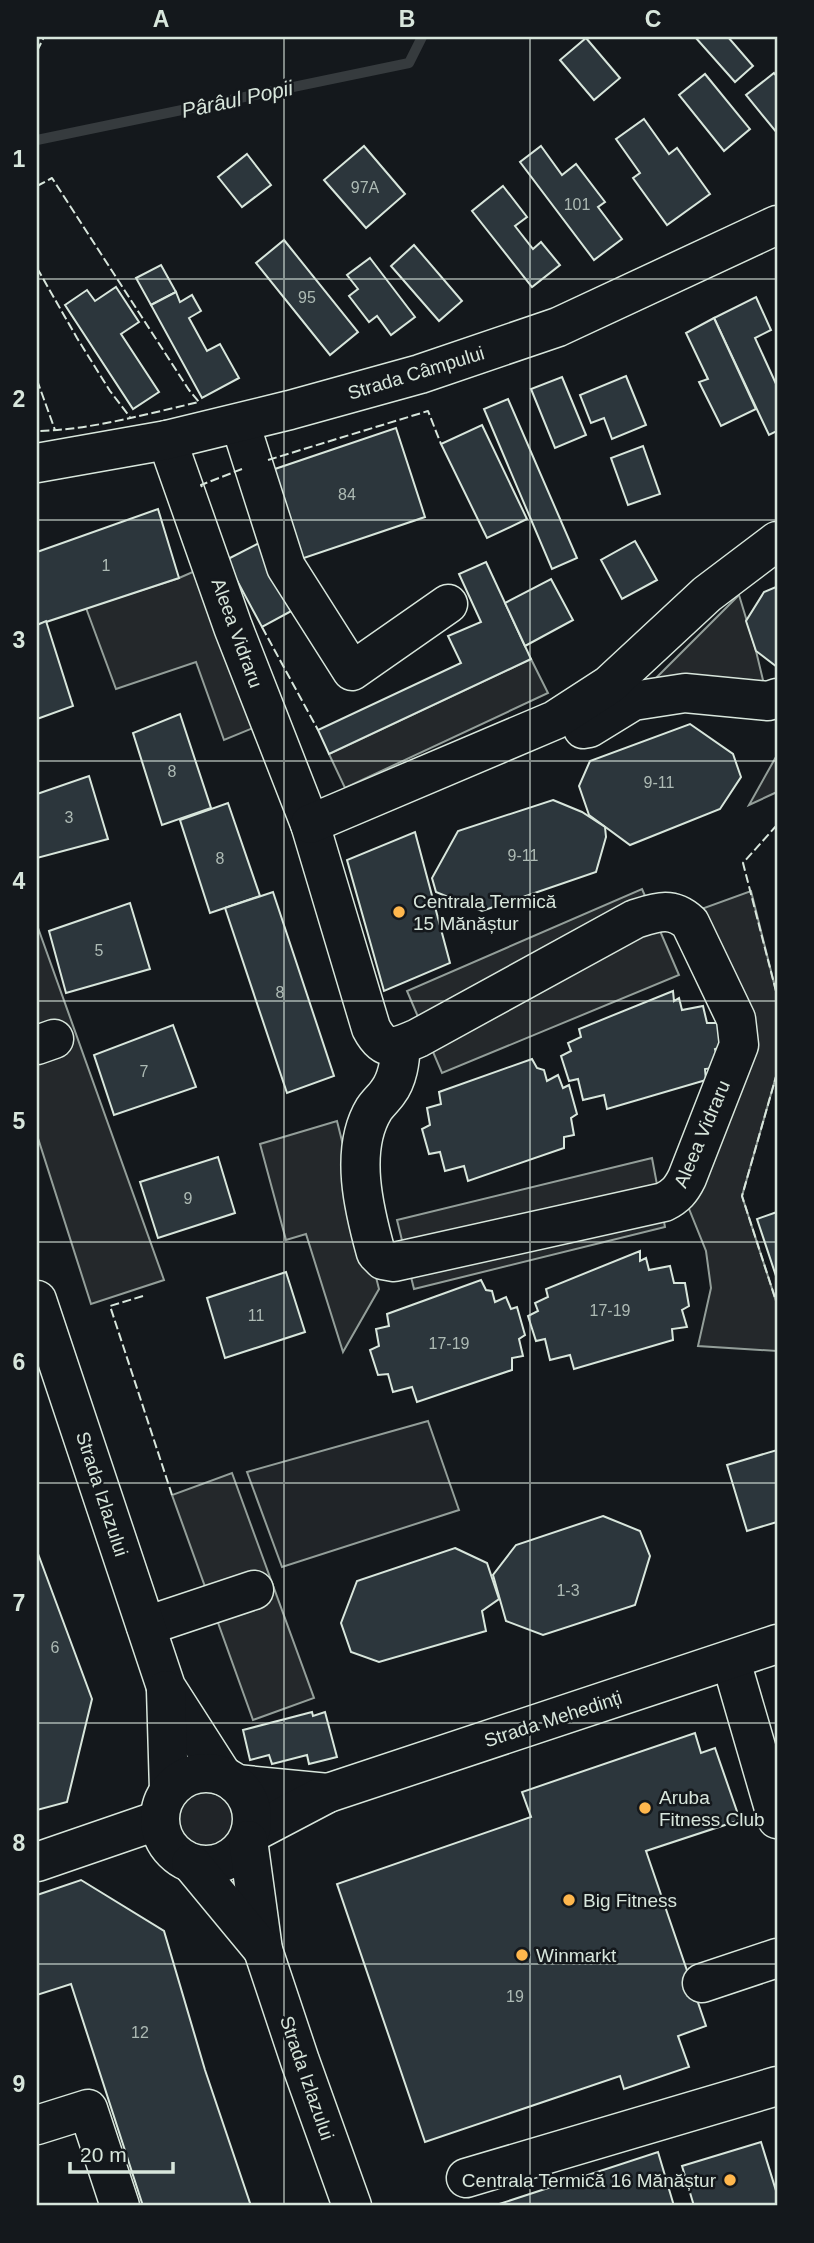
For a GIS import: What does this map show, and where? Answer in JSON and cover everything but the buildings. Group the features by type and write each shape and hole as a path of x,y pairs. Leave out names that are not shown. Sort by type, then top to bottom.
{"street":[{"name":"Strada Câmpului","path":"37,463 167,440 420,374 558,327 777,225"},
{"path":"240,423 286,567 352,671 448,604"},
{"name":"Aleea Vidraru","path":"167,440 233,627 310,824 371,1028 378,1041 388,1047 401,1045 454,1019 635,919 658,912 673,912 690,923 736,1018 739,1045 687,1178 674,1197 664,1202 394,1262 383,1260 376,1253 361,1181 361,1149 363,1135 374,1109 391,1089 397,1074 401,1045"},
{"path":"310,824 555,720 609,685 708,594 777,541"},
{"path":"555,720 572,730 589,728 633,701 685,693 768,701 777,698"},
{"name":"Strada Izlazului","path":"37,1300 166,1688 229,1780 245,1794 251,1807 249,1837 263,1950 352,2206"},
{"path":"146,1626 254,1590"},
{"name":"Strada Mehedinți","path":"249,1837 328,1793 777,1644"},
{"path":"731,1661 777,1819"},
{"name":"Strada Izlazului","path":"166,1688 165,1842 181,1858 191,1863 263,1950"},
{"path":"37,1862 164,1805 180,1780 194,1774 209,1772 229,1780"},
{"name":"Strada Mehedinți","path":"229,1780 328,1793"},
{"path":"191,1863 204,1866 230,1859 240,1851 249,1837"},
{"path":"702,1983 777,1958"},
{"path":"466,2178 777,2086"},
{"path":"37,2125 88,2109 120,2206"}],"shaded area":[{"path":"211,564 270,721 224,740 196,662 116,689 86,608 179,578"},
{"path":"739,595 768,701 633,701"},
{"path":"531,659 548,693 345,788 329,754"},
{"path":"777,755 777,792 749,805"},
{"path":"642,889 679,975 442,1073 407,991"},
{"path":"751,891 777,995 777,1073 742,1196 777,1304 777,1351 698,1346 711,1288 706,1251 681,1189 739,1045 682,916"},
{"path":"37,925 164,1280 91,1304 37,1135"},
{"path":"337,1121 379,1289 343,1352 306,1234 286,1240 260,1144"},
{"path":"652,1158 665,1227 414,1289 397,1220"},
{"path":"428,1421 459,1510 282,1567 247,1472"},
{"path":"232,1473 314,1698 253,1720 172,1495"},
{"path":"203,1780 223,1786 235,1797 241,1811 241,1826 236,1840 226,1850 212,1857 195,1856 183,1851 172,1839 167,1827 172,1806 182,1787"}],"waterway":[{"name":"Pârâul Popii","path":"37,140 409,63 422,37"}],"fence":[{"path":"37,51 44,37"},
{"path":"37,186 52,178 199,402 98,425 37,431"},
{"path":"37,268 110,391 130,417"},
{"path":"37,380 55,430"},
{"path":"268,460 428,411 441,444"},
{"path":"202,487 201,485 242,469"},
{"path":"262,627 318,730"},
{"path":"777,825 743,863 777,995"},
{"path":"777,1073 742,1196 777,1304"},
{"path":"143,1296 110,1306 172,1495"}],"place":[{"name":"Centrala Termică 15 Mănăștur","path":"399,912"},
{"name":"Aruba Fitness Club","path":"645,1808"},
{"name":"Big Fitness","path":"569,1900"},
{"name":"Winmarkt","path":"522,1955"},
{"name":"Centrala Termică 16 Mănăștur","path":"730,2180"}]}
